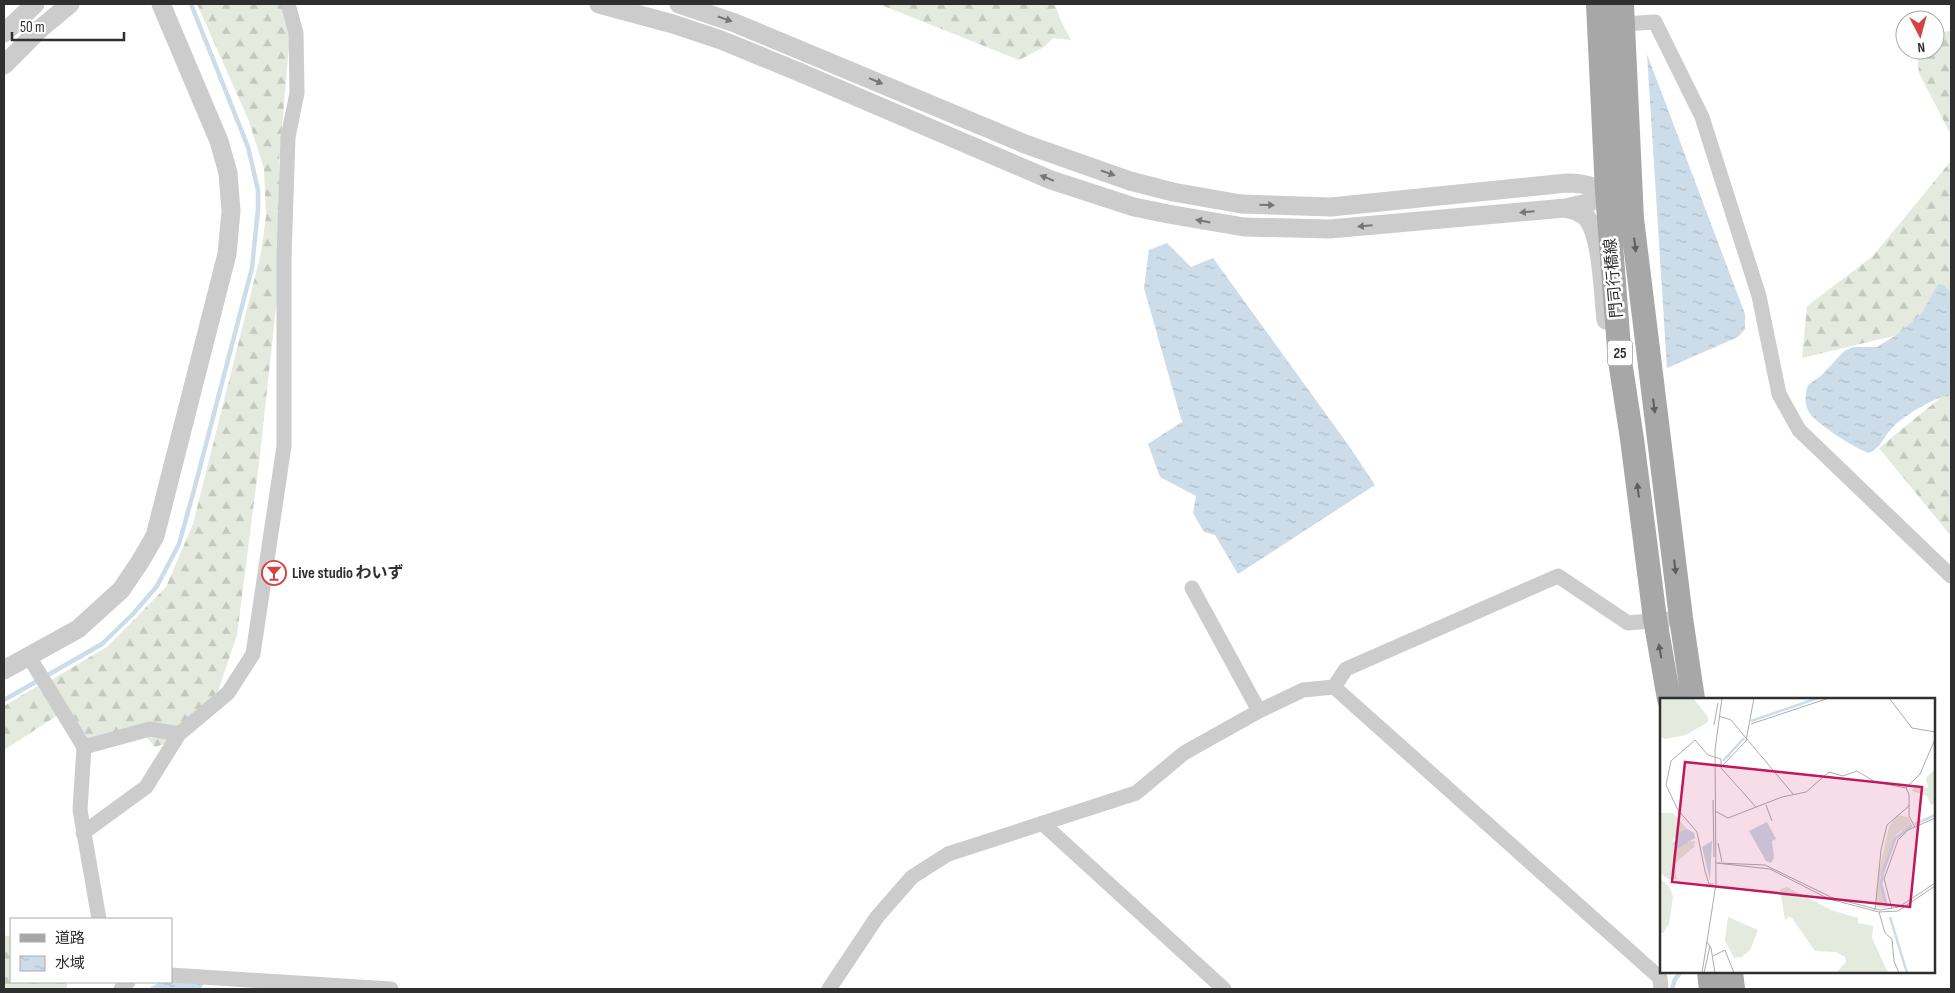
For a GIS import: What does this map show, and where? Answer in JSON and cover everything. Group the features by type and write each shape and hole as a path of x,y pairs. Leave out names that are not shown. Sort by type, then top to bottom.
{"main road":[{"name":"門司行橋線","path":"1598,4 1607,192 1620,361 1655,619 1669,698"},
{"name":"門司行橋線","path":"1619,10 1632,219 1681,618 1693,698"},
{"path":"1607,192 1613,184 1617,170 1619,10"},
{"path":"1709,973 1711,989"},
{"path":"1731,973 1733,989"}],"street":[{"path":"4,33 35,4"},
{"path":"4,65 40,29 70,4"},
{"path":"4,670 78,629 122,590 155,536 228,254 232,211 228,173 218,142 161,4"},
{"path":"83,833 146,787 179,734 228,693 253,654 284,446 284,258 288,137 297,93 296,33 288,4"},
{"path":"598,4 672,24 721,40 1051,180 1134,207 1168,214 1244,227 1330,229 1565,208 1588,203 1607,192"},
{"path":"679,4 736,23 1025,144 1130,181 1173,192 1241,204 1331,207 1567,183 1589,185 1607,192 1621,204 1632,219"},
{"path":"1619,10 1655,22 1702,118 1759,296 1779,394 1799,430 1951,576"},
{"path":"1567,183 1589,175 1597,168 1605,148"},
{"path":"1565,208 1575,210 1584,215 1595,232 1606,324 1620,361"},
{"path":"1334,687 1346,669 1558,576 1628,623 1681,618"},
{"path":"1192,588 1259,711"},
{"path":"28,655 84,747 80,810 99,918"},
{"path":"829,989 877,917 912,877 948,854 1136,793 1184,753 1259,711 1303,690 1334,687 1657,985"},
{"path":"84,747 150,729 179,734"},
{"path":"1042,823 1224,989"},
{"path":"172,975 392,989"}],"green space":[{"path":"197,4 281,4 290,34 279,162 280,270 260,455 237,635 218,691 179,739 155,747 138,727 88,739 51,680 107,647 166,587 193,524 261,253 266,216 264,169 249,121"},
{"path":"879,4 1055,4 1060,19 1071,40 1053,38 1044,47 1019,60"},
{"path":"1951,31 1951,135 1919,73 1918,60 1945,60 1945,32"},
{"path":"1951,161 1951,322 1802,358 1807,306 1873,256"},
{"path":"1951,389 1951,536 1879,448"},
{"path":"38,686 58,715 4,750 4,706"},
{"path":"4,935 10,937 10,983 68,983 66,989 4,989"}],"water":[{"path":"1647,54 1745,314 1745,329 1738,337 1667,368"},
{"path":"1167,243 1191,267 1213,258 1375,485 1238,574 1215,535 1204,532 1193,513 1196,496 1160,477 1148,444 1182,422 1144,288 1149,250"},
{"path":"1938,284 1944,285 1951,293 1951,394 1912,412 1893,427 1874,450 1869,453 1863,451 1836,435 1813,417 1807,409 1806,395 1808,385 1822,375 1844,351 1853,347 1877,347 1901,332 1922,313"},
{"path":"204,982 201,989 148,989 158,983"}],"waterway":[{"path":"4,700 102,644 133,614 157,586 179,544 194,490 252,268 258,190 248,147 191,4"},
{"path":"1672,989 1675,979 1680,973"}],"place":[{"name":"Live studio わいず","path":"274,573"}]}
